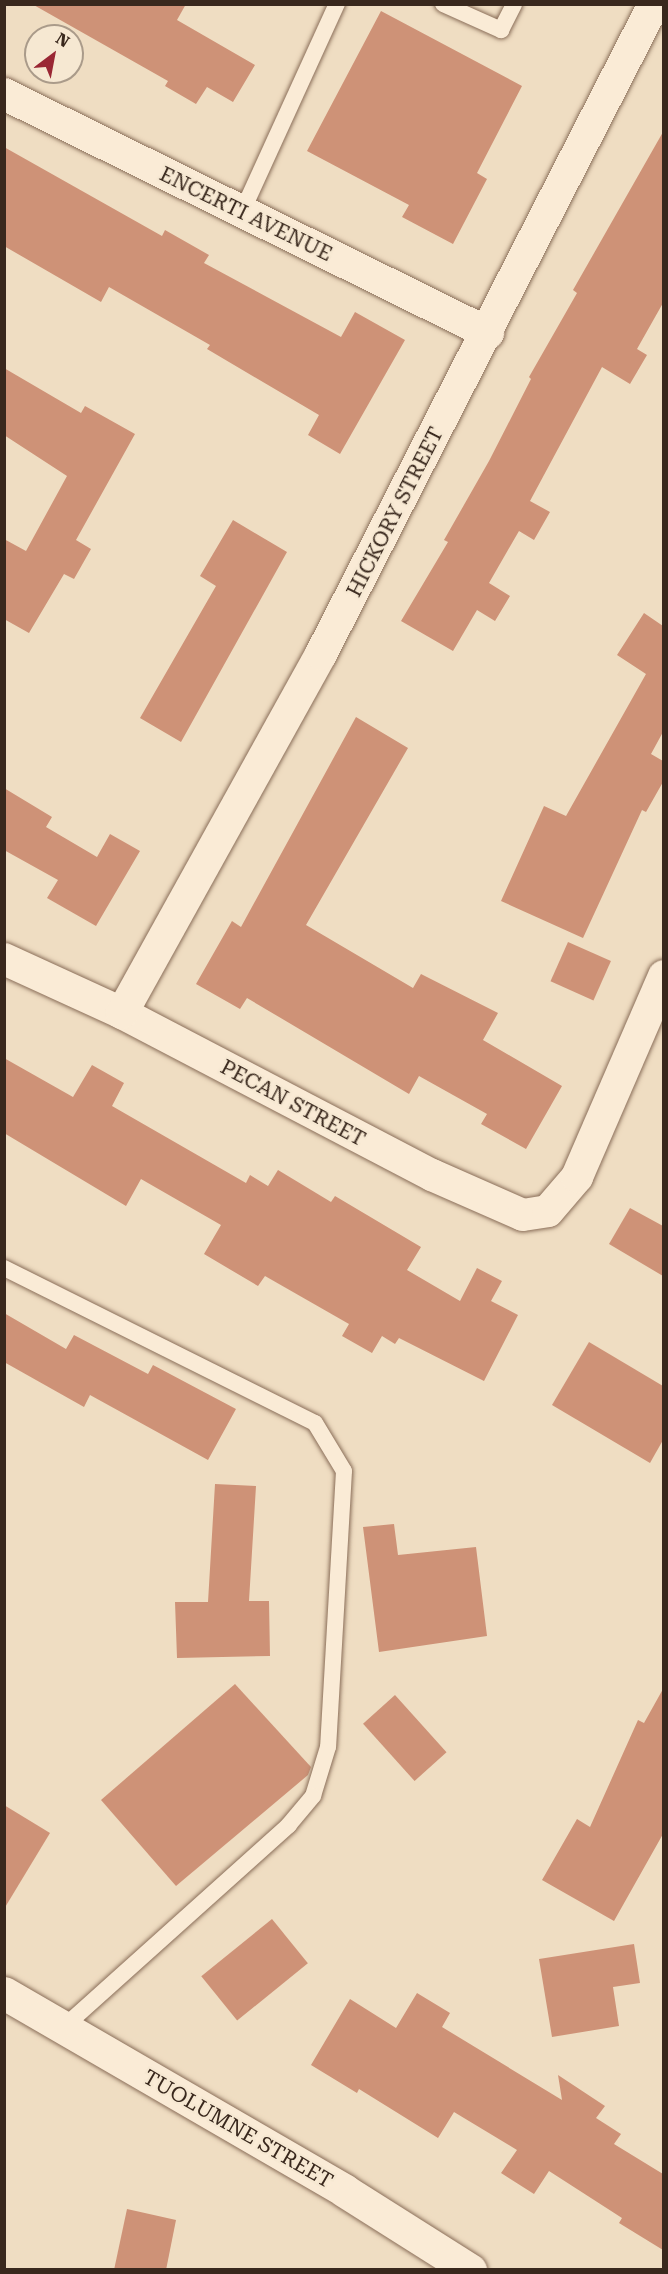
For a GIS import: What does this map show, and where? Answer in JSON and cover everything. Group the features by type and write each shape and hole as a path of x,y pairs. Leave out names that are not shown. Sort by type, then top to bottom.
{"main road":[{"name":"TUOLUMNE STREET","path":"4,1993 345,2191 470,2270"}],"street":[{"name":"HICKORY STREET","path":"122,1013 321,654 488,333 654,4"},
{"name":"ENCERTI AVENUE","path":"4,94 488,333"},
{"name":"PECAN STREET","path":"4,958 122,1013 432,1175 523,1215 548,1211 575,1179 663,976"}],"lane":[{"path":"242,212 337,4"},
{"path":"443,4 501,30 514,4"},
{"path":"4,1268 315,1423 344,1471 328,1747 313,1796 289,1825 63,2028"}],"building":[{"path":"32,4 186,4 177,20 255,65 233,102 207,87 196,104 165,86 168,81 84,33 84,24 67,24"},
{"path":"381,11 522,86 477,173 487,179 453,244 402,217 409,205 307,151"},
{"path":"663,132 663,303 637,349 647,355 630,384 602,367 530,501 550,512 534,540 519,531 489,583 510,596 495,621 477,610 453,651 401,621 448,542 444,540 489,461 531,379 529,377 577,293 573,290"},
{"path":"4,147 162,236 165,230 209,255 204,263 341,337 355,312 405,340 340,454 308,435 319,415 207,349 210,345 109,287 101,302 4,246"},
{"path":"4,368 81,413 85,406 135,434 76,540 91,549 74,579 64,574 29,633 4,619 4,539 26,551 67,476 4,435"},
{"path":"233,520 287,552 181,742 140,718 216,586 200,576"},
{"path":"644,613 663,626 663,732 651,754 663,761 663,782 646,812 642,810 583,938 501,901 544,806 566,816 646,674 617,655"},
{"path":"356,717 408,748 306,925 413,988 421,974 498,1013 483,1040 562,1086 526,1149 481,1124 487,1114 419,1076 409,1094 247,998 240,1009 196,984 232,921 241,927"},
{"path":"4,788 52,817 46,827 97,857 110,834 140,851 96,926 47,898 58,880 4,850"},
{"path":"568,942 611,961 593,1000 551,981"},
{"path":"4,1058 73,1097 92,1065 124,1083 112,1106 246,1183 250,1175 268,1186 278,1170 331,1202 335,1196 421,1247 407,1270 460,1301 477,1268 502,1281 491,1301 518,1315 484,1381 399,1338 395,1344 382,1336 372,1353 342,1336 349,1324 265,1276 258,1286 204,1254 221,1225 141,1179 126,1206 4,1133"},
{"path":"630,1208 663,1226 663,1276 609,1244"},
{"path":"4,1313 66,1349 74,1335 148,1374 153,1365 236,1409 208,1460 90,1395 84,1407 4,1362"},
{"path":"589,1342 663,1386 663,1440 650,1463 552,1405"},
{"path":"215,1484 256,1486 249,1601 269,1601 270,1656 177,1658 175,1602 208,1602"},
{"path":"394,1524 398,1555 476,1547 487,1636 379,1652 363,1527"},
{"path":"235,1684 311,1767 308,1775 176,1886 101,1800"},
{"path":"663,1689 663,1834 614,1921 542,1880 577,1819 590,1827 638,1720 644,1723"},
{"path":"395,1695 447,1752 415,1781 363,1724"},
{"path":"4,1805 50,1833 4,1909"},
{"path":"272,1919 308,1963 237,2021 201,1976"},
{"path":"634,1944 640,1983 613,1987 619,2026 552,2037 539,1959"},
{"path":"417,1993 450,2013 442,2027 562,2100 558,2075 605,2106 596,2118 621,2134 614,2144 663,2174 663,2250 619,2223 622,2218 549,2171 534,2194 501,2173 517,2150 454,2112 438,2138 359,2089 357,2093 311,2065 350,1999 396,2028"},
{"path":"127,2209 176,2220 166,2270 114,2270"}]}
